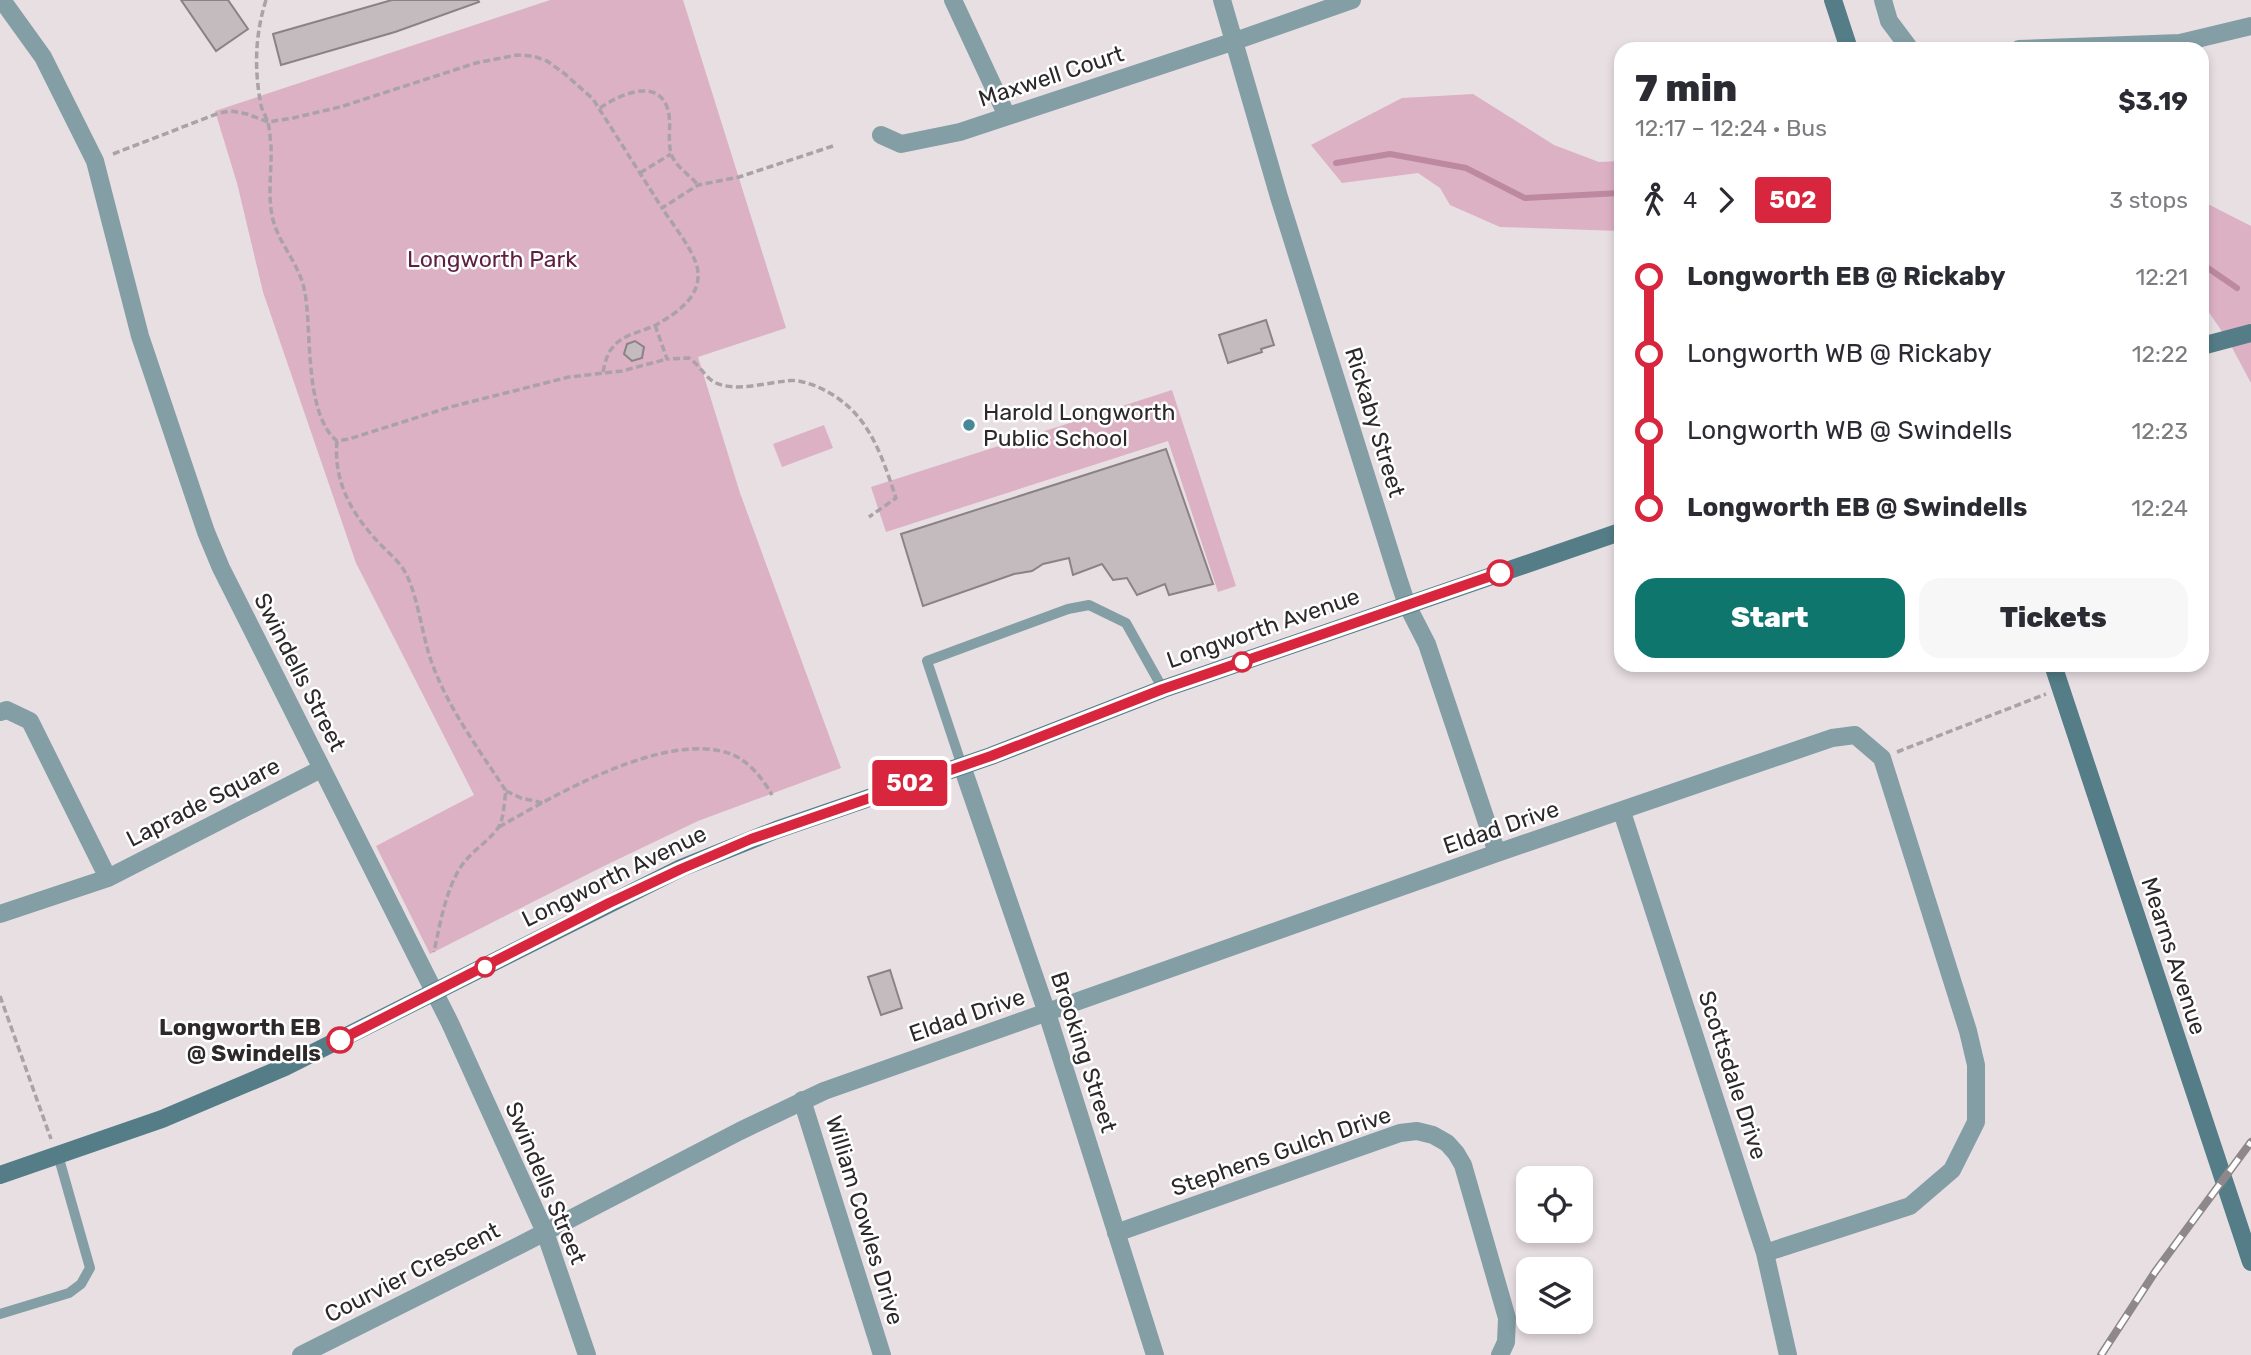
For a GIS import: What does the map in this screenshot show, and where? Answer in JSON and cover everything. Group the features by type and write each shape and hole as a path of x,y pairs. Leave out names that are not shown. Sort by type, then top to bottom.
{"street":[{"name":"Swindells Street","path":"2,0 43,57 95,161 140,336 220,568 435,992 545,1232 587,1355"},
{"path":"953,0 1007,116"},
{"name":"Rickaby Street","path":"1222,0 1283,211 1407,604 1427,644 1497,853"},
{"name":"Maxwell Court","path":"881,135 901,144 960,132 1352,0"},
{"path":"1833,0 1847,42"},
{"path":"1883,0 1889,21 1905,42"},
{"path":"2183,42 2251,26"},
{"path":"2209,344 2251,333"},
{"name":"Longworth Avenue","path":"0,1175 162,1119 285,1067 681,869 801,820 962,766 1163,689 1614,534"},
{"name":"Mearns Avenue","path":"2055,672 2251,1262"},
{"path":"0,712 6,710 30,721 108,878"},
{"name":"Eldad Drive","path":"545,1232 802,1100 852,1080 1832,738 1855,735 1882,758"},
{"path":"1765,1253 1910,1206 1952,1170 1976,1122 1976,1065 1968,1031 1882,758"},
{"name":"Brooking Street","path":"962,766 1047,1013 1155,1355"},
{"name":"Laprade Square","path":"0,914 108,878 321,769"},
{"name":"Scottsdale Drive","path":"1622,812 1765,1253 1788,1355"},
{"name":"William Cowles Drive","path":"802,1100 882,1355"},
{"name":"Stephens Gulch Drive","path":"1116,1233 1399,1133 1417,1131 1433,1135 1447,1143 1463,1165 1507,1318 1506,1342 1500,1355"},
{"name":"Courvier Crescent","path":"306,1354 545,1232"}],"lane":[{"path":"962,766 927,660 1068,609 1089,605 1126,623 1163,689"},
{"path":"0,1314 69,1293 81,1284 90,1268 58,1155"}],"path":[{"path":"266,0 256,44 261,101 268,122 271,148 270,202 274,223 300,275 305,295 311,378 324,424 329,434 337,441 339,478 361,525 407,575 418,606 427,647 441,684 462,723 506,791 521,798 544,803"},
{"path":"95,161 219,113 231,111 268,122 340,107 476,63 517,55 533,56 547,61 565,74 600,108 693,257 698,278 690,300 655,325 623,338 612,347 603,372"},
{"path":"600,108 629,92 656,95 667,107 671,154 698,185"},
{"path":"662,208 698,185 739,177 833,146"},
{"path":"640,173 671,154"},
{"path":"655,325 667,359"},
{"path":"337,441 450,407 569,377 622,371 667,359 689,358 714,382 726,387 790,380 809,383 850,407 864,423 880,453 896,498 869,517"},
{"path":"1882,758 2031,698 2061,689"},
{"path":"433,956 441,916 459,870 471,853 499,827 615,767 653,755 696,750 717,751 732,755 757,774 772,795"},
{"path":"499,827 506,791"},
{"path":"0,996 58,1155"}],"green space":[{"name":"Longworth Park","path":"550,0 683,0 786,328 698,357 740,493 841,768 698,821 430,954 376,846 474,795 356,563 263,292 237,183 215,111"},
{"path":"1473,94 1554,145 1599,162 1614,161 1614,231 1500,227 1450,205 1440,188 1418,173 1342,183 1311,145 1402,98"},
{"path":"2209,205 2251,226 2251,383 2209,312"},
{"path":"1172,390 1236,586 1218,592 1168,441 886,532 871,487"},
{"path":"824,425 833,448 782,467 773,444"}],"building":[{"path":"181,0 228,0 248,29 216,51"},
{"path":"392,0 479,2 395,32 281,65 273,34"},
{"path":"1266,320 1274,345 1261,349 1262,352 1228,363 1219,335"},
{"path":"635,341 644,347 642,358 632,361 624,354 627,344"},
{"path":"1166,449 1213,584 1169,595 1165,584 1137,595 1127,578 1113,580 1102,564 1073,575 1069,558 1043,564 1032,571 1014,574 923,606 901,534"},
{"path":"890,970 902,1008 881,1015 868,977"}],"waterway":[{"path":"1336,163 1390,154 1466,168 1525,198 1614,193"},
{"path":"2209,269 2237,288"}],"railway":[{"path":"2101,1355 2155,1272 2251,1142"}],"bus line":[{"name":"502","path":"340,1040 609,903 751,839 991,756 1163,689 1500,573"}],"place":[{"name":"Harold Longworth Public School","path":"969,425"},
{"name":"Longworth EB @ Swindells","path":"340,1040"}]}
